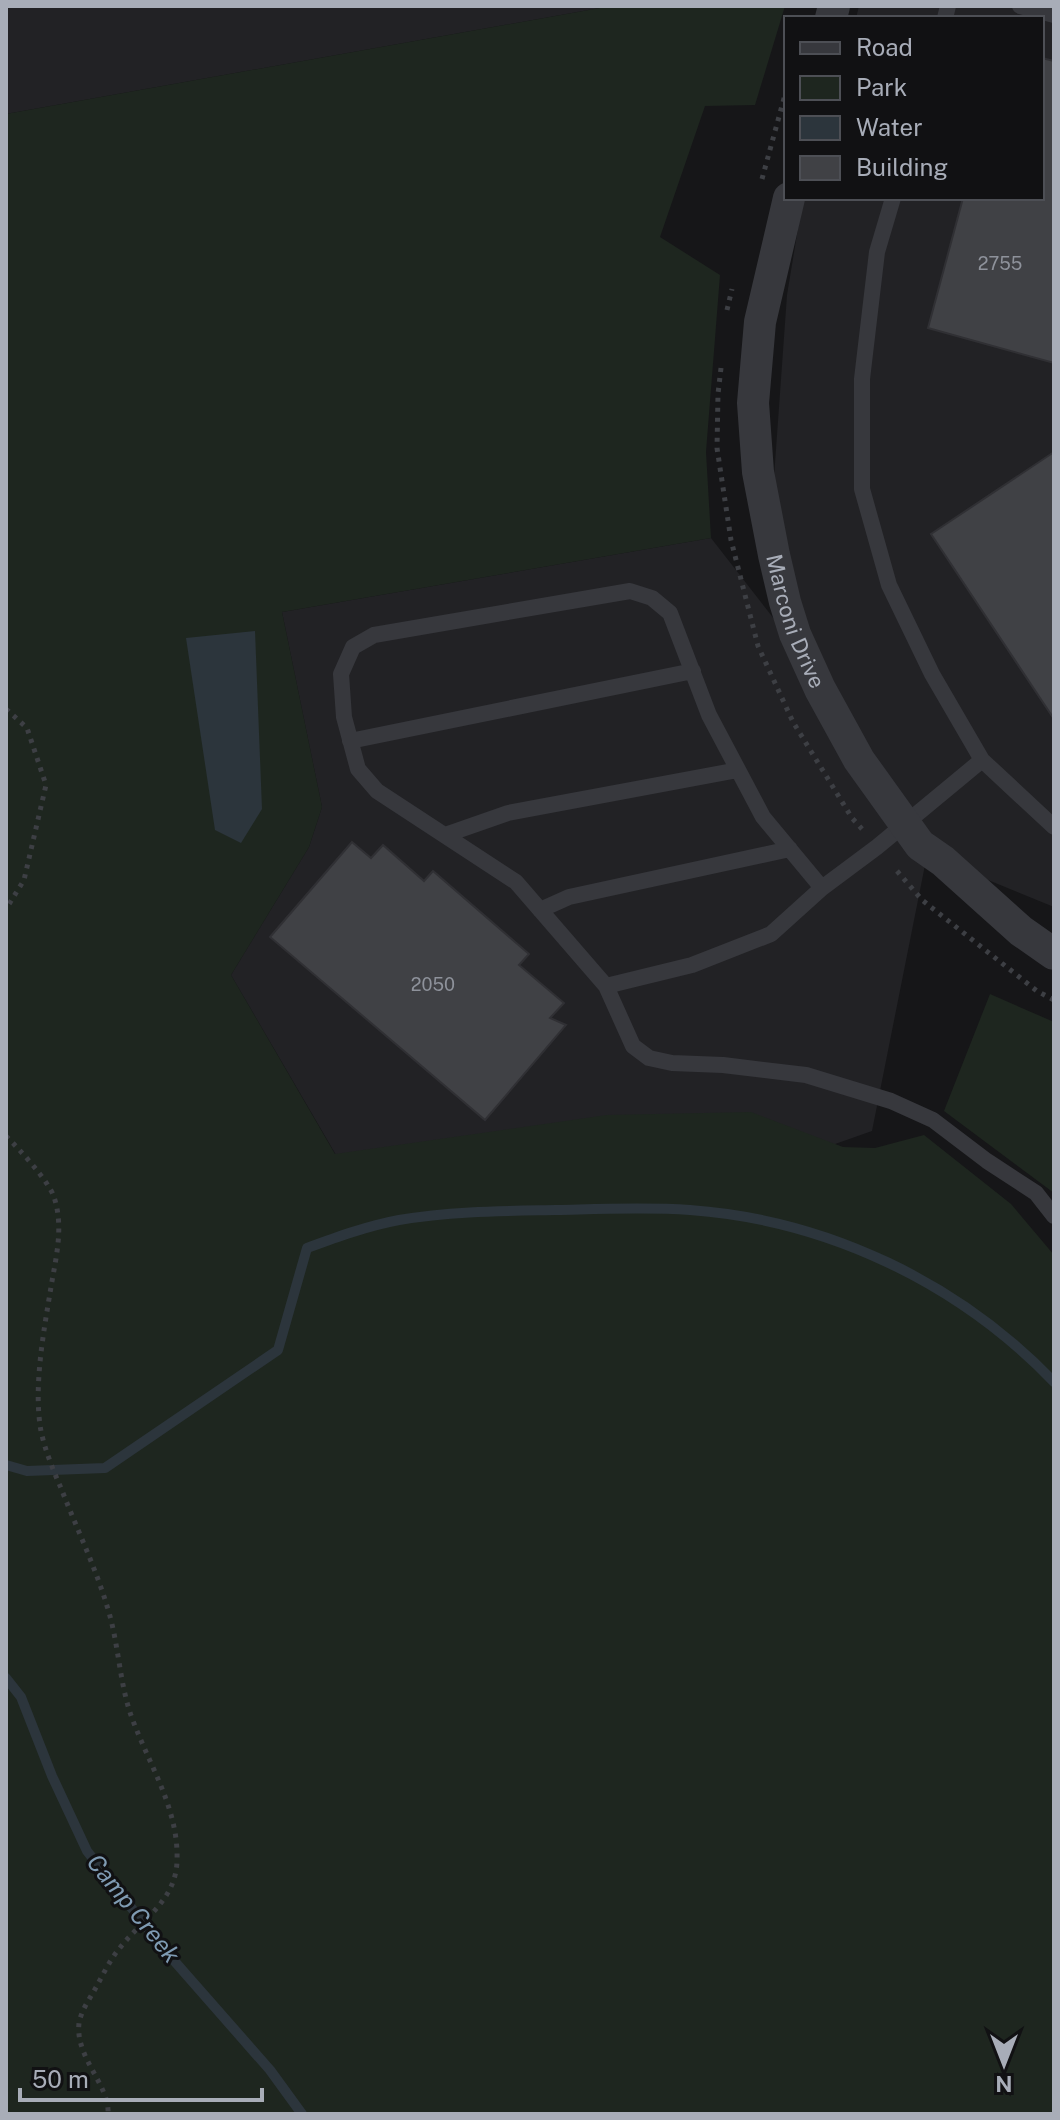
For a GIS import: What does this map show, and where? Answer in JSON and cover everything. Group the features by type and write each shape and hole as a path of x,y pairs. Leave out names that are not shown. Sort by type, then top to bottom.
{"street":[{"name":"Marconi Drive","path":"789,200 760,322 753,403 758,472 774,555 795,634 820,689 859,760 920,845 943,861 1021,931 1054,954"}],"lane":[{"path":"1020,6 1054,15"},
{"path":"892,200 877,252 862,379 862,489 889,585 932,674 982,760 1054,827"},
{"path":"822,888 763,817 709,715 670,613 652,598 630,591 374,635 353,647 341,674 344,717 358,769 377,791 516,882 606,986 633,1046 649,1058 672,1063 723,1065 806,1075 891,1101 933,1120 1036,1193 1054,1216"},
{"path":"350,741 693,671"},
{"path":"606,986 692,965 771,934 822,888 982,760"},
{"path":"445,835 508,813 738,770"},
{"path":"540,910 569,897 790,849"}],"path":[{"path":"6,709 27,728 46,785 24,880 6,909"},
{"path":"6,1136 27,1158 54,1196 60,1232 41,1350 41,1431 108,1607 131,1717 162,1786 173,1821 178,1859 175,1880 159,1908 118,1949 79,2021 86,2062 101,2088 108,2114"}],"shaded area":[{"path":"6,6 611,6 6,114"},
{"path":"859,6 1054,6 1054,907 927,855 872,1131 416,1292 231,975 309,847 322,807 282,612 711,538 806,660 774,477 787,295 803,200 1044,200 1044,16 856,16"}],"green space":[{"path":"611,6 785,6 755,105 705,106 660,237 720,275 706,452 711,538 282,612 322,807 309,847 231,975 335,1154 607,1115 751,1112 843,1147 875,1148 924,1135 1011,1204 1054,1255 1054,2114 6,2114 6,114"},
{"path":"990,994 1054,1022 1054,1193 944,1111"}],"water":[{"path":"255,631 262,809 241,843 215,830 186,638"}],"building":[{"path":"1044,58 1054,61 1054,363 928,328 962,200 1044,200"},
{"path":"1054,452 1054,719 931,534"},
{"path":"352,842 371,858 383,845 424,881 433,871 529,954 519,965 564,1003 550,1018 566,1025 485,1120 270,937"}],"waterway":[{"path":"6,1465 27,1471 105,1468 278,1350 307,1248 387,1222 458,1213 673,1209 741,1216 792,1227 841,1243 933,1287 1017,1347 1054,1382"},
{"name":"Camp Creek","path":"6,1678 21,1697 52,1776 87,1851 162,1947 270,2070 302,2114"}]}
